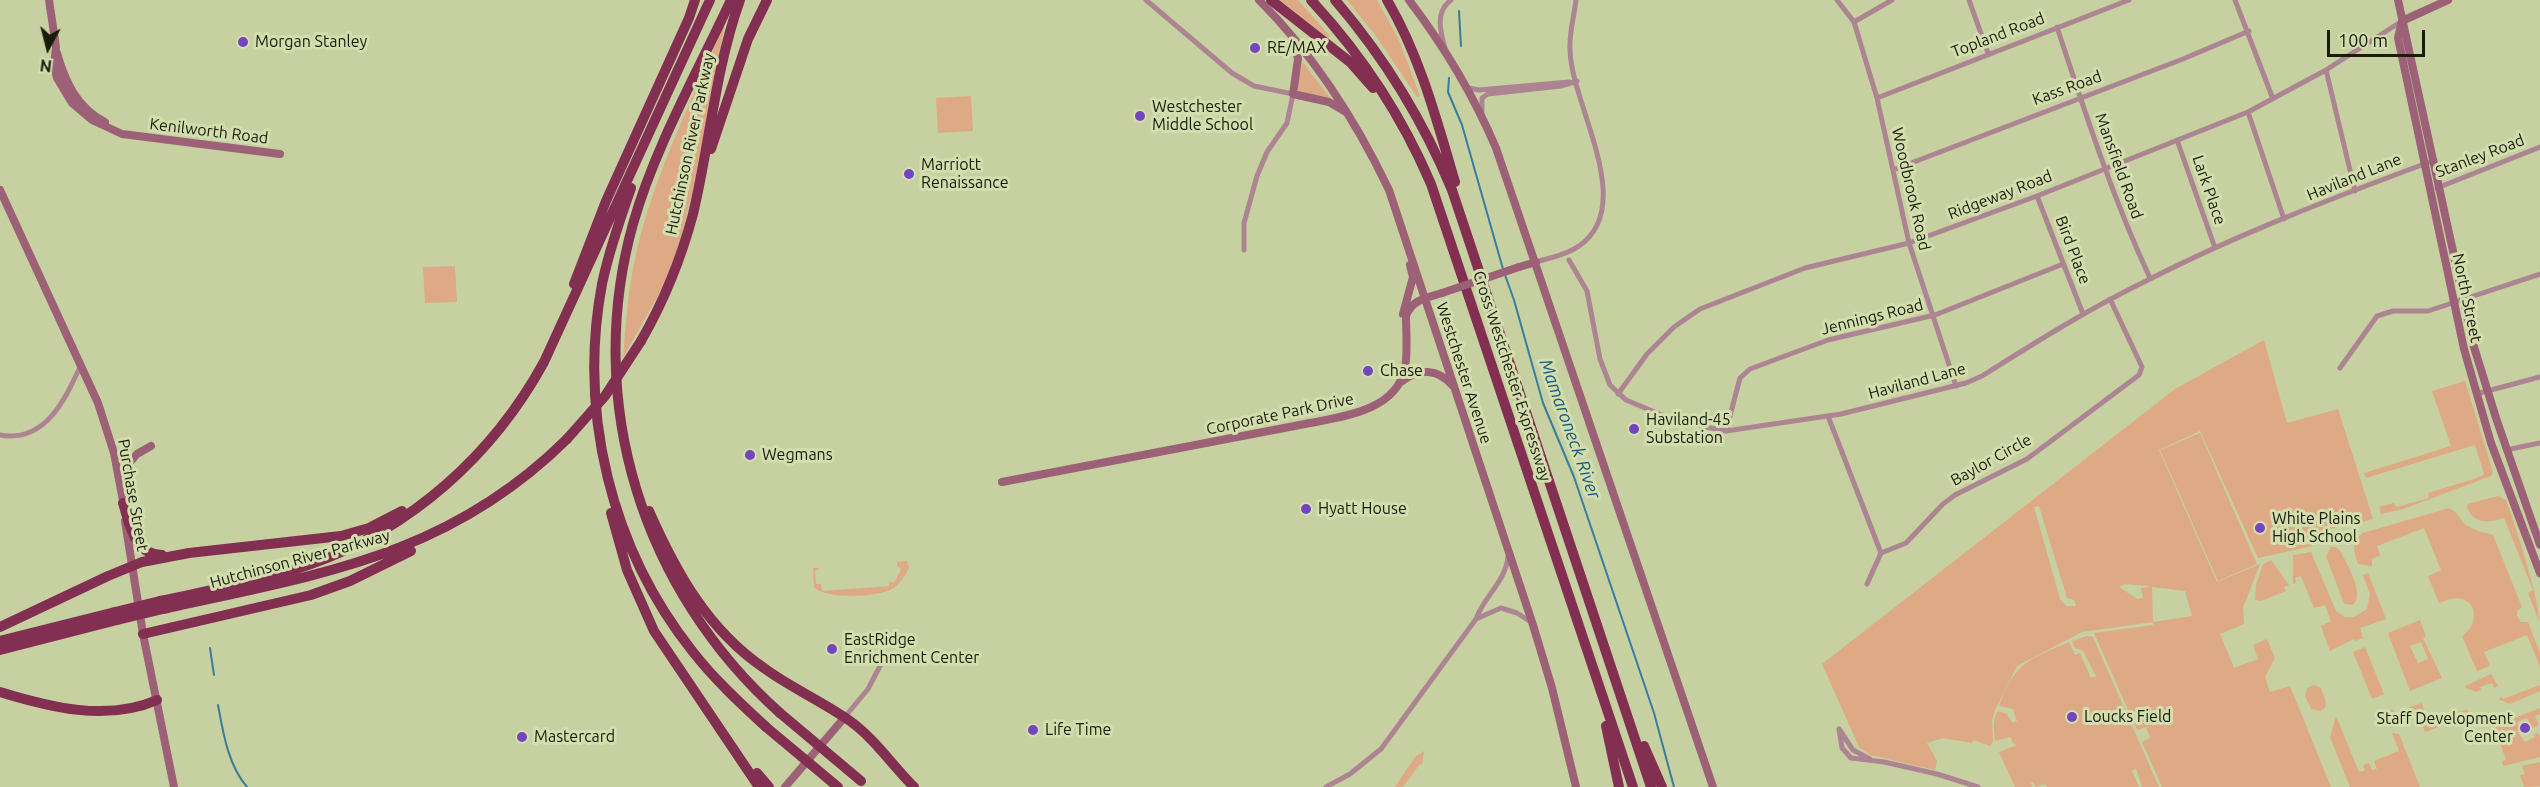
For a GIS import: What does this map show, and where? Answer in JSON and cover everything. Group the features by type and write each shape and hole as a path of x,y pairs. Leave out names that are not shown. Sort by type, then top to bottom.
{"highway":[{"path":"555,341 569,296 600,215 695,0"},
{"name":"Hutchinson River Parkway","path":"162,605 320,561 384,530 441,489 468,466 507,421 533,382 555,341 710,0"},
{"path":"731,0 650,174 630,237 621,283 616,336 617,395 622,431 632,477 655,544 676,587 702,627 723,655 780,713 865,784"},
{"name":"Hutchinson River Parkway","path":"0,641 374,558 424,539 472,514 530,473 567,439 605,396 641,341 675,270 687,236 719,73 740,0"},
{"path":"699,184 746,44 767,0"},
{"path":"1271,0 1350,62 1400,121"},
{"name":"Cross Westchester Expressway","path":"1311,0 1361,61 1400,121 1421,163 1443,217 1632,787"},
{"name":"Cross Westchester Expressway","path":"1335,0 1384,63 1416,114 1452,190 1651,787"},
{"path":"1387,0 1404,33 1425,87 1443,141 1475,258"},
{"path":"660,109 617,226 602,284 594,368 601,451 612,519 623,561 637,596 664,647 759,787"},
{"path":"622,431 646,503 663,541 685,582 709,617 753,661 844,718 864,734 914,787"},
{"path":"601,451 612,497 624,531 660,606 688,646 711,673 766,727 838,787"},
{"path":"123,503 133,535 144,550 156,555 341,536 388,519 441,489"},
{"path":"143,634 291,601 332,588 432,541 472,514"},
{"path":"0,627 132,566 189,553"},
{"name":"Hutchinson River Parkway","path":"0,650 116,616"},
{"path":"1614,677 1662,787"},
{"path":"1597,679 1618,787"},
{"path":"0,692 48,705 88,710 130,707 157,700"},
{"path":"724,734 769,787"}],"main road":[{"name":"Kenilworth Road","path":"49,0 56,47 54,66 57,78 72,103 106,129 122,134 280,154"},
{"name":"Westchester Avenue","path":"1259,0 1325,77 1350,115 1380,172 1401,223 1533,625 1552,688 1576,787"},
{"path":"1408,0 1445,50 1468,88 1482,114 1504,170 1713,787"},
{"name":"North Street","path":"2398,0 2435,160 2464,301 2487,391 2540,545"},
{"path":"2402,21 2448,0"},
{"name":"North Street","path":"2402,21 2398,38 2453,304 2491,443 2540,573"},
{"path":"1292,36 1298,59 1293,94 1329,102 1350,115"},
{"name":"Purchase Street","path":"0,192 81,365 105,422 119,475 143,634 174,787"},
{"path":"1401,223 1413,277 1403,314 1406,334"},
{"path":"1399,383 1406,361 1409,309 1417,300 1536,262"},
{"path":"1399,383 1416,372 1431,372 1443,377 1456,390"},
{"name":"Corporate Park Drive","path":"1002,482 1347,415 1383,400 1399,383"},
{"path":"119,475 134,457 151,446"},
{"path":"785,787 844,718"}],"street":[{"path":"1146,0 1232,73 1254,86 1293,94 1287,123 1267,152 1259,170 1244,224 1244,250"},
{"path":"1445,50 1440,32 1440,17 1446,4 1451,0"},
{"path":"1536,262 1581,245 1595,228 1604,206 1601,174 1570,50 1576,0"},
{"name":"Woodbrook Road","path":"1837,0 1854,22 1877,98 1909,243 1931,316 1956,386"},
{"path":"1854,22 1892,0"},
{"path":"1970,0 1988,53"},
{"name":"Topland Road","path":"1877,98 2129,0"},
{"path":"2235,0 2249,31 2273,99"},
{"name":"Ridgeway Road","path":"1618,394 1647,354 1674,327 1700,309 1805,268 1909,243 2037,196 2248,112 2326,70 2402,21"},
{"name":"Mansfield Road","path":"2057,27 2105,168 2131,238 2150,278"},
{"name":"Kass Road","path":"1893,170 2249,31"},
{"path":"2326,70 2355,191"},
{"path":"1468,88 1479,90 1577,81"},
{"path":"1482,114 1482,98 1488,94 1562,86 1577,81"},
{"path":"2248,112 2284,219"},
{"name":"Lark Place","path":"2177,140 2215,248"},
{"name":"Stanley Road","path":"2430,190 2540,147"},
{"name":"Haviland Lane","path":"1618,394 1643,409 1676,422 1726,431 1828,416 1956,386 1982,376 2083,314 2150,278 2284,219 2435,160"},
{"name":"Bird Place","path":"2037,196 2083,314"},
{"path":"1569,260 1587,291 1600,359 1610,385 1618,394"},
{"name":"Jennings Road","path":"1726,431 1740,378 1750,369 1828,340 1931,316 2064,264"},
{"path":"2340,368 2376,316 2393,311 2428,311 2540,274"},
{"name":"Baylor Circle","path":"1881,553 1906,543 1943,504 1955,495 2027,459 2139,375 2142,368 2110,299"},
{"path":"0,435 18,436 36,431 57,412 81,365"},
{"path":"2476,394 2540,377"},
{"path":"1828,416 1881,553 1867,584"},
{"path":"2506,450 2540,443"},
{"path":"1326,787 1350,774 1381,749 1476,619 1480,608 1503,578 1508,552"},
{"path":"1476,619 1501,608 1525,616 1533,625"},
{"path":"844,718 868,689 880,666"},
{"path":"1870,759 1856,760 1844,752 1839,729 1853,750 1870,759 1937,774 1978,787"}],"shaded area":[{"path":"1280,0 1298,0 1330,36 1328,38"},
{"path":"1347,0 1377,0 1399,40 1420,96 1417,97 1376,36"},
{"path":"725,23 697,175 680,241 665,283 623,358 631,280 644,224 675,137"},
{"path":"1303,62 1330,98 1300,92 1296,88"},
{"path":"971,96 973,131 938,133 936,98"},
{"path":"455,266 457,302 425,303 423,267"},
{"path":"2264,340 2287,423 2338,409 2373,519 2353,525 2351,522 2314,535 2312,546 2258,558 2200,431 2159,450 2217,582 2260,564 2243,608 2244,624 2220,634 2234,668 2258,659 2253,645 2267,639 2275,658 2265,677 2270,692 2290,686 2331,787 2162,787 2142,742 2150,738 2146,727 2137,730 2094,633 2153,625 2153,622 2082,632 2017,666 1996,708 1992,720 1993,742 1990,746 1973,740 1972,743 1943,738 1927,743 1937,761 1935,770 1870,755 1859,747 1822,664 2175,389","holes":["2039,506 2067,598 2074,600 2076,606 2066,606 2060,599 2034,507","2125,584 2148,586 2141,588 2143,598 2137,599 2119,587","2152,587 2185,591 2192,616 2153,622"]},
{"path":"2465,381 2493,472 2491,476 2403,509 2381,514 2379,507 2394,503 2396,507 2429,498 2428,493 2484,474 2475,445 2366,478 2364,473 2451,446 2432,391"},
{"path":"2200,433 2257,564 2218,581 2160,450"},
{"path":"2498,496 2506,500 2515,526 2531,580 2538,611 2539,621 2528,593 2533,590 2504,518 2493,521 2478,520 2470,514 2467,508 2468,504"},
{"path":"2449,508 2466,525 2493,535 2522,607 2517,611 2517,616 2521,622 2528,622 2540,653 2540,667 2527,635 2484,652 2490,666 2477,671 2462,636 2474,620 2473,608 2470,603 2457,598 2439,603 2428,576 2441,570 2424,528 2377,546 2380,555 2372,559 2372,566 2358,564 2354,550 2355,543 2363,533"},
{"path":"2331,547 2336,547 2341,552 2354,579 2357,594 2353,605 2345,604 2343,601 2326,556"},
{"path":"2311,552 2336,611 2345,617 2354,617 2367,609 2370,594 2363,575 2368,573 2386,619 2360,628 2363,638 2355,641 2354,639 2330,651 2321,626 2331,621 2325,605 2314,608 2301,576 2295,578 2296,583 2293,584 2293,555"},
{"path":"2271,560 2289,585 2284,587 2286,591 2261,601 2255,600 2256,585 2263,564"},
{"path":"907,561 909,568 902,580 885,592 852,596 829,594 820,591 814,587 813,568 820,568 815,571 816,584 821,584 822,591 889,586 889,581 894,583 901,569 897,566 897,562"},
{"path":"2420,620 2426,637 2423,638 2442,678 2410,691 2388,633","holes":["2421,642 2428,659 2418,663 2410,646"]},
{"name":"Loucks Field","path":"2087,636 2093,637 2159,787 2142,787 2136,768 2132,771 2139,787 2047,787 2045,784 2036,787 2033,782 2032,787 2015,787 1999,752 2017,745 2010,737 1995,741 1994,721 1998,711 2007,714 2012,723 2017,721 2013,709 1999,706 2005,691 2017,671 2025,664 2069,642 2075,655 2080,653 2091,678 2095,676 2097,678 2083,651 2075,648 2072,641"},
{"path":"2365,647 2384,694 2372,699 2353,652"},
{"path":"2491,674 2498,686 2494,688 2492,683 2480,687 2481,690 2476,692 2466,688 2465,686"},
{"path":"2314,685 2321,688 2326,702 2325,708 2320,711 2311,709 2305,696 2307,688"},
{"path":"2540,685 2540,691 2510,704 2498,699 2502,697 2503,699"},
{"path":"2422,703 2424,710 2422,716 2390,728 2384,713 2393,709 2395,713"},
{"path":"2540,708 2540,714 2535,716 2539,725 2532,728 2527,718 2517,722 2520,729 2517,731 2525,742 2538,733 2540,757 2503,766 2502,762 2506,759 2491,722 2486,722 2496,717 2499,724"},
{"path":"2467,709 2470,716 2425,732 2423,726"},
{"path":"2336,716 2359,772 2365,770 2363,765 2369,763 2372,770 2377,769 2374,761 2399,751 2392,733 2399,734 2420,787 2350,787 2330,737"},
{"path":"1424,751 1422,765 1420,764 1403,787 1395,787 1415,757"},
{"path":"2540,762 2540,786 2524,787 2520,775 2525,774 2522,766"}],"waterway":[{"name":"Mamaroneck River","path":"1459,11 1461,46"},
{"name":"Mamaroneck River","path":"1449,78 1448,92 1462,125 1503,269"},
{"name":"Mamaroneck River","path":"1505,275 1543,403 1574,477 1654,713 1674,787"},
{"path":"210,648 214,675"},
{"path":"218,705 231,759 247,787"}],"place":[{"name":"Morgan Stanley","path":"243,42"},
{"name":"RE/MAX","path":"1255,48"},
{"name":"Westchester Middle School","path":"1140,116"},
{"name":"Marriott Renaissance","path":"909,174"},
{"name":"Chase","path":"1368,371"},
{"name":"Haviland-45 Substation","path":"1634,429"},
{"name":"Wegmans","path":"750,455"},
{"name":"Hyatt House","path":"1306,509"},
{"name":"White Plains High School","path":"2260,528"},
{"name":"EastRidge Enrichment Center","path":"832,649"},
{"name":"Loucks Field","path":"2072,717"},
{"name":"Staff Development Center","path":"2525,728"},
{"name":"Life Time","path":"1033,730"},
{"name":"Mastercard","path":"522,737"}]}
